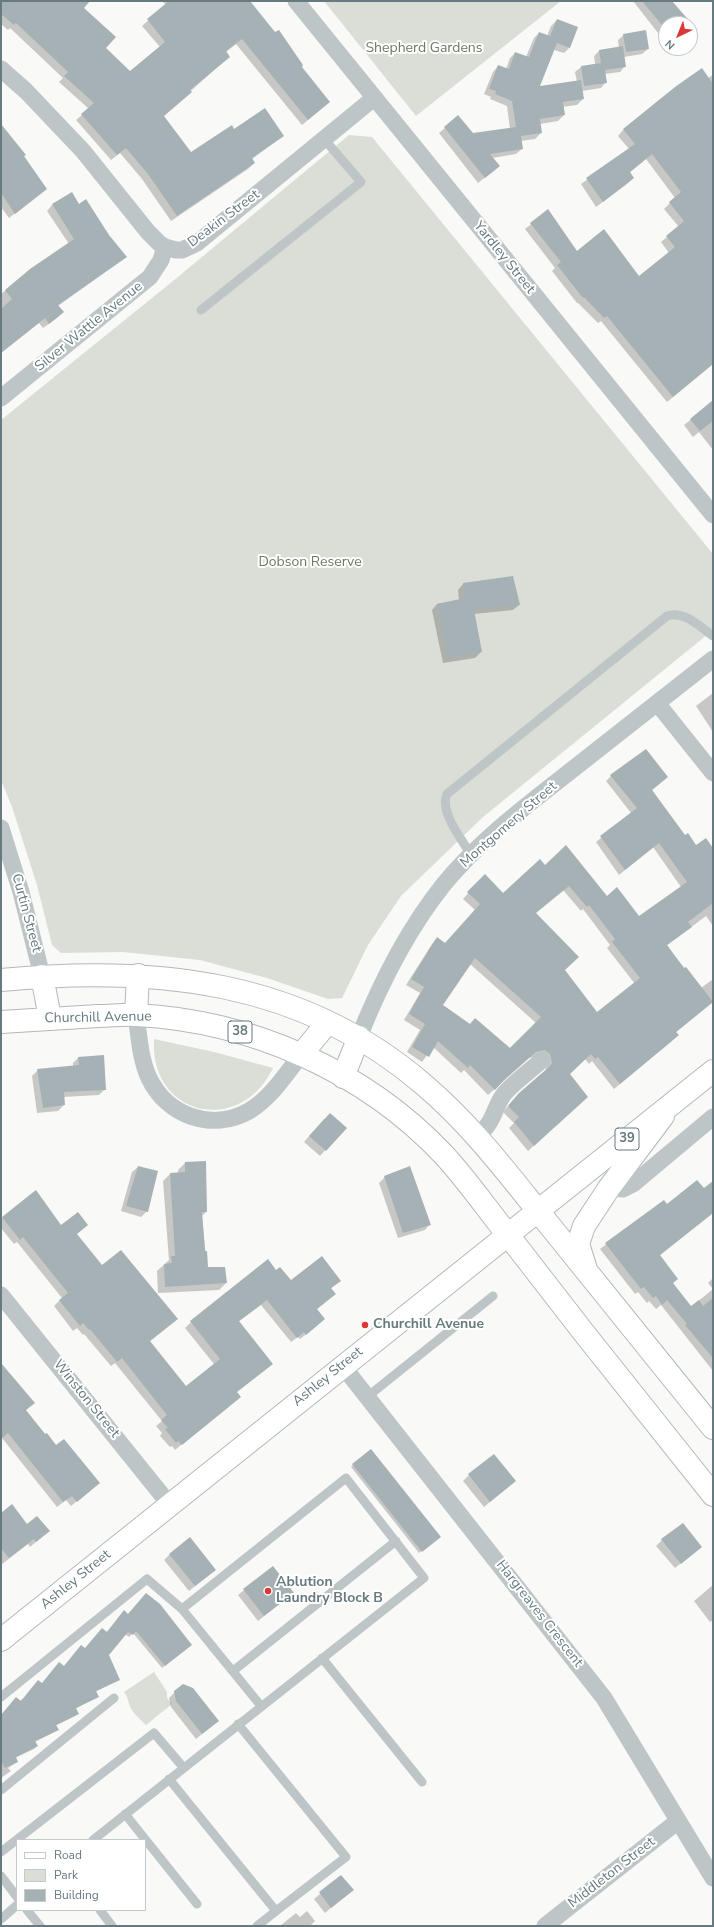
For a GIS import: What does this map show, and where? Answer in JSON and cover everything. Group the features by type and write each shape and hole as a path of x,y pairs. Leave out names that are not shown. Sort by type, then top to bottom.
{"main road":[{"path":"1,980 42,976 97,974 138,975 186,980 229,988 296,1009 359,1036 424,1084 477,1136 713,1428"},
{"path":"136,1015 138,975"},
{"path":"42,976 50,1018"},
{"name":"Churchill Avenue","path":"1,1022 50,1018 136,1015 180,1019 217,1026 260,1038 301,1055 344,1077 384,1102 416,1128 444,1155 713,1495"},
{"path":"301,1055 328,1022"},
{"path":"344,1077 359,1036"},
{"name":"Ashley Street","path":"1,1640 713,1070"},
{"path":"586,1271 580,1252 579,1237 586,1222 609,1188 673,1103"}],"street":[{"name":"Yardley Street","path":"296,1 713,515"},
{"path":"1,69 26,91 74,141 148,232 165,247"},
{"name":"Deakin Street","path":"165,247 182,250 197,244 374,98"},
{"name":"Silver Wattle Avenue","path":"2,394 150,277 162,260 165,247"},
{"name":"Montgomery Street","path":"359,1036 374,999 397,954 415,924 445,883 472,855 533,801 713,659"},
{"path":"657,703 713,773"},
{"name":"Curtin Street","path":"1,828 21,892 42,976"},
{"path":"136,1015 144,1063 155,1088 174,1108 186,1116 201,1120 219,1120 234,1117 249,1111 269,1094 301,1055"},
{"path":"477,1136 485,1130 494,1116 504,1094 542,1060"},
{"path":"609,1188 623,1189 633,1184 713,1117"},
{"name":"Winston Street","path":"1,1295 170,1504"},
{"name":"Hargreaves Crescent","path":"342,1366 592,1681 622,1726 713,1878"},
{"name":"Middleton Street","path":"545,1926 678,1821"}],"lane":[{"path":"201,310 360,182 324,139"},
{"path":"472,855 446,813 444,800 452,790 667,616 678,614 684,616 713,636"},
{"path":"367,1397 493,1296"},
{"path":"94,1839 260,1706 424,1578 346,1478 182,1609"},
{"path":"233,1671 396,1541"},
{"path":"1,1697 147,1579 182,1609 260,1706"},
{"path":"322,1658 422,1782"},
{"path":"1,1790 114,1698"},
{"path":"238,1724 346,1857 257,1926"},
{"path":"18,1839 154,1733 183,1767"},
{"path":"169,1779 276,1911"},
{"path":"125,1814 145,1839"},
{"path":"1,1852 16,1840"},
{"path":"146,1841 196,1904"},
{"path":"1,1876 16,1896"},
{"path":"1,1919 16,1906"},
{"path":"28,1911 40,1926"},
{"path":"101,1911 112,1926"}],"green space":[{"name":"Shepherd Gardens","path":"324,1 561,1 416,116"},
{"name":"Dobson Reserve","path":"349,135 372,137 713,554 713,630 483,817 401,896 368,945 342,998 328,999 267,978 200,960 123,952 61,953 52,945 37,885 12,807 1,780 1,420 173,281"},
{"path":"154,1039 214,1052 273,1068 258,1090 240,1103 220,1109 199,1108 181,1100 166,1086 156,1065"},
{"path":"154,1672 167,1692 167,1698 172,1704 146,1725 130,1707 124,1692"}],"building":[{"path":"1,1 90,1 84,8 116,37 106,48 130,71 165,42 147,19 169,1 250,1 275,32 279,30 303,65 302,67 330,102 308,120 242,39 226,51 230,57 190,90 192,92 164,116 191,152 232,125 234,129 265,108 284,136 252,158 255,163 177,216 148,174 126,148 117,155 81,114 94,103 64,76 68,72 16,23 14,25 1,14"},
{"path":"642,1 672,1 685,16 658,16 658,20"},
{"path":"557,19 578,27 570,48 557,43 540,86 581,80 584,99 563,102 565,115 540,119 542,133 521,136 523,149 490,154 500,166 485,178 444,127 458,115 473,133 516,127 512,101 495,94 496,91 489,89 498,65 509,69 515,52 529,57 539,32 550,36"},
{"path":"646,30 649,49 626,52 623,34"},
{"path":"623,46 626,67 605,70 607,83 584,86 581,66 601,63 599,50"},
{"path":"702,68 713,84 713,364 673,397 607,316 604,318 584,297 583,298 557,265 561,262 530,223 548,209 577,251 604,229 639,276 675,247 666,236 684,221 669,202 681,192 652,154 630,172 634,178 603,202 586,178 635,144 623,129 675,87"},
{"path":"1,124 26,155 24,156 47,189 15,214 1,193"},
{"path":"72,192 79,204 86,199 109,235 127,257 58,305 64,312 49,324 45,318 1,353 1,309 12,299 5,290 30,269 74,239 52,204"},
{"path":"713,400 713,421 700,431 690,419"},
{"path":"513,576 520,605 474,610 482,652 448,658 437,604 465,598 463,583"},
{"path":"646,749 668,777 652,790 685,835 688,833 696,845 706,838 713,848 713,903 688,922 692,927 667,945 684,968 686,967 713,1002 676,1032 679,1035 620,1084 598,1057 595,1059 591,1054 570,1074 588,1097 534,1146 514,1122 519,1117 508,1106 519,1093 549,1067 552,1063 550,1054 545,1050 536,1052 505,1079 495,1090 470,1065 468,1068 438,1041 429,1057 412,1047 425,1024 409,1014 424,987 411,979 437,937 445,943 480,904 467,892 485,874 503,893 540,859 545,865 566,845 607,896 617,887 639,916 687,882 659,843 625,870 600,836 637,808 610,775","holes":["569,886 587,907 589,905 615,939 612,942 640,978 597,1012 565,970 579,957 536,913","475,958 541,1017 510,1048 475,1018 470,1024 443,1005"]},
{"path":"104,1055 106,1090 64,1092 65,1105 43,1108 37,1069 79,1065 78,1057"},
{"path":"330,1113 347,1128 326,1151 309,1136"},
{"path":"206,1161 207,1212 202,1212 205,1251 207,1251 208,1267 225,1267 227,1283 165,1287 164,1264 172,1263 171,1256 175,1256 170,1173 185,1172 185,1162"},
{"path":"138,1166 158,1171 148,1212 126,1206"},
{"path":"410,1166 431,1225 403,1233 384,1176"},
{"path":"697,1180 704,1188 713,1181 713,1213 660,1255 678,1279 673,1283 691,1306 699,1300 703,1306 713,1298 713,1358 685,1325 687,1324 667,1300 662,1305 656,1296 653,1298 644,1287 641,1289 605,1243 664,1200 667,1204"},
{"path":"36,1190 61,1225 78,1212 88,1225 77,1234 102,1265 121,1250 178,1319 150,1341 186,1386 220,1359 190,1321 268,1259 276,1270 280,1267 291,1280 322,1256 341,1281 331,1288 336,1294 317,1309 325,1319 306,1335 304,1332 297,1338 267,1300 239,1321 273,1364 237,1392 241,1397 182,1445 178,1441 176,1443 165,1429 168,1428 161,1420 167,1415 122,1358 117,1362 90,1329 89,1330 83,1323 80,1326 59,1300 68,1293 23,1237 20,1240 2,1217"},
{"path":"1,1363 35,1403 26,1410 45,1434 47,1433 56,1445 64,1439 100,1483 77,1502 72,1496 63,1502 8,1433 1,1439"},
{"path":"371,1449 441,1537 422,1552 352,1464"},
{"path":"494,1454 516,1481 490,1502 468,1474"},
{"path":"12,1504 27,1524 37,1516 50,1531 36,1542 34,1539 9,1558 1,1548 1,1513"},
{"path":"683,1523 702,1547 681,1564 661,1539"},
{"path":"190,1537 216,1570 195,1586 169,1554"},
{"name":"Ablution Laundry Block B","path":"273,1566 294,1593 264,1616 243,1589"},
{"path":"146,1593 160,1604 192,1645 165,1666 136,1631 133,1635 128,1632 109,1655 120,1680 96,1691 99,1697 76,1708 79,1714 56,1725 59,1730 35,1741 38,1746 16,1757 18,1762 5,1768 2,1763 1,1764 1,1715 16,1697 21,1701 38,1680 42,1683 59,1662 64,1666 81,1645 85,1648 102,1628 107,1632 124,1610 128,1614"},
{"path":"183,1684 193,1688 219,1721 202,1734 176,1701 174,1691"},
{"path":"341,1875 354,1890 331,1908 319,1892"}],"place":[{"name":"Churchill Avenue","path":"365,1325"},
{"name":"Ablution Laundry Block B","path":"268,1591"}]}
